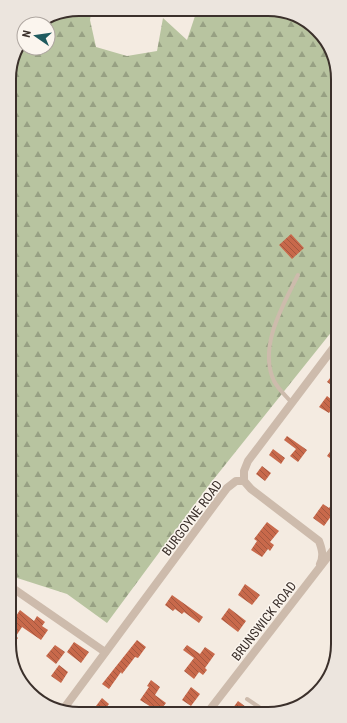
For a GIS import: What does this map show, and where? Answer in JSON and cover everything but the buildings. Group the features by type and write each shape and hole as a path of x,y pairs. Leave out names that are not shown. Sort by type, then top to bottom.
{"street":[{"path":"317,572 322,560 322,550 319,541 251,489 244,480 244,471 248,461 331,351"},
{"name":"BURGOYNE ROAD","path":"66,706 227,488 236,481 244,480"},
{"name":"BRUNSWICK ROAD","path":"212,707 331,552"},
{"path":"16,591 105,652"}],"lane":[{"path":"292,403 274,381 268,361 271,338 283,305 298,275"},
{"path":"247,699 259,707"}],"green space":[{"path":"91,16 90,20 96,47 127,56 157,51 163,18 187,40 195,16 268,16 280,17 296,22 313,34 323,48 329,63 331,79 331,332 209,485 107,623 67,594 16,578 16,75 21,56 56,56 56,21 67,17"}]}
